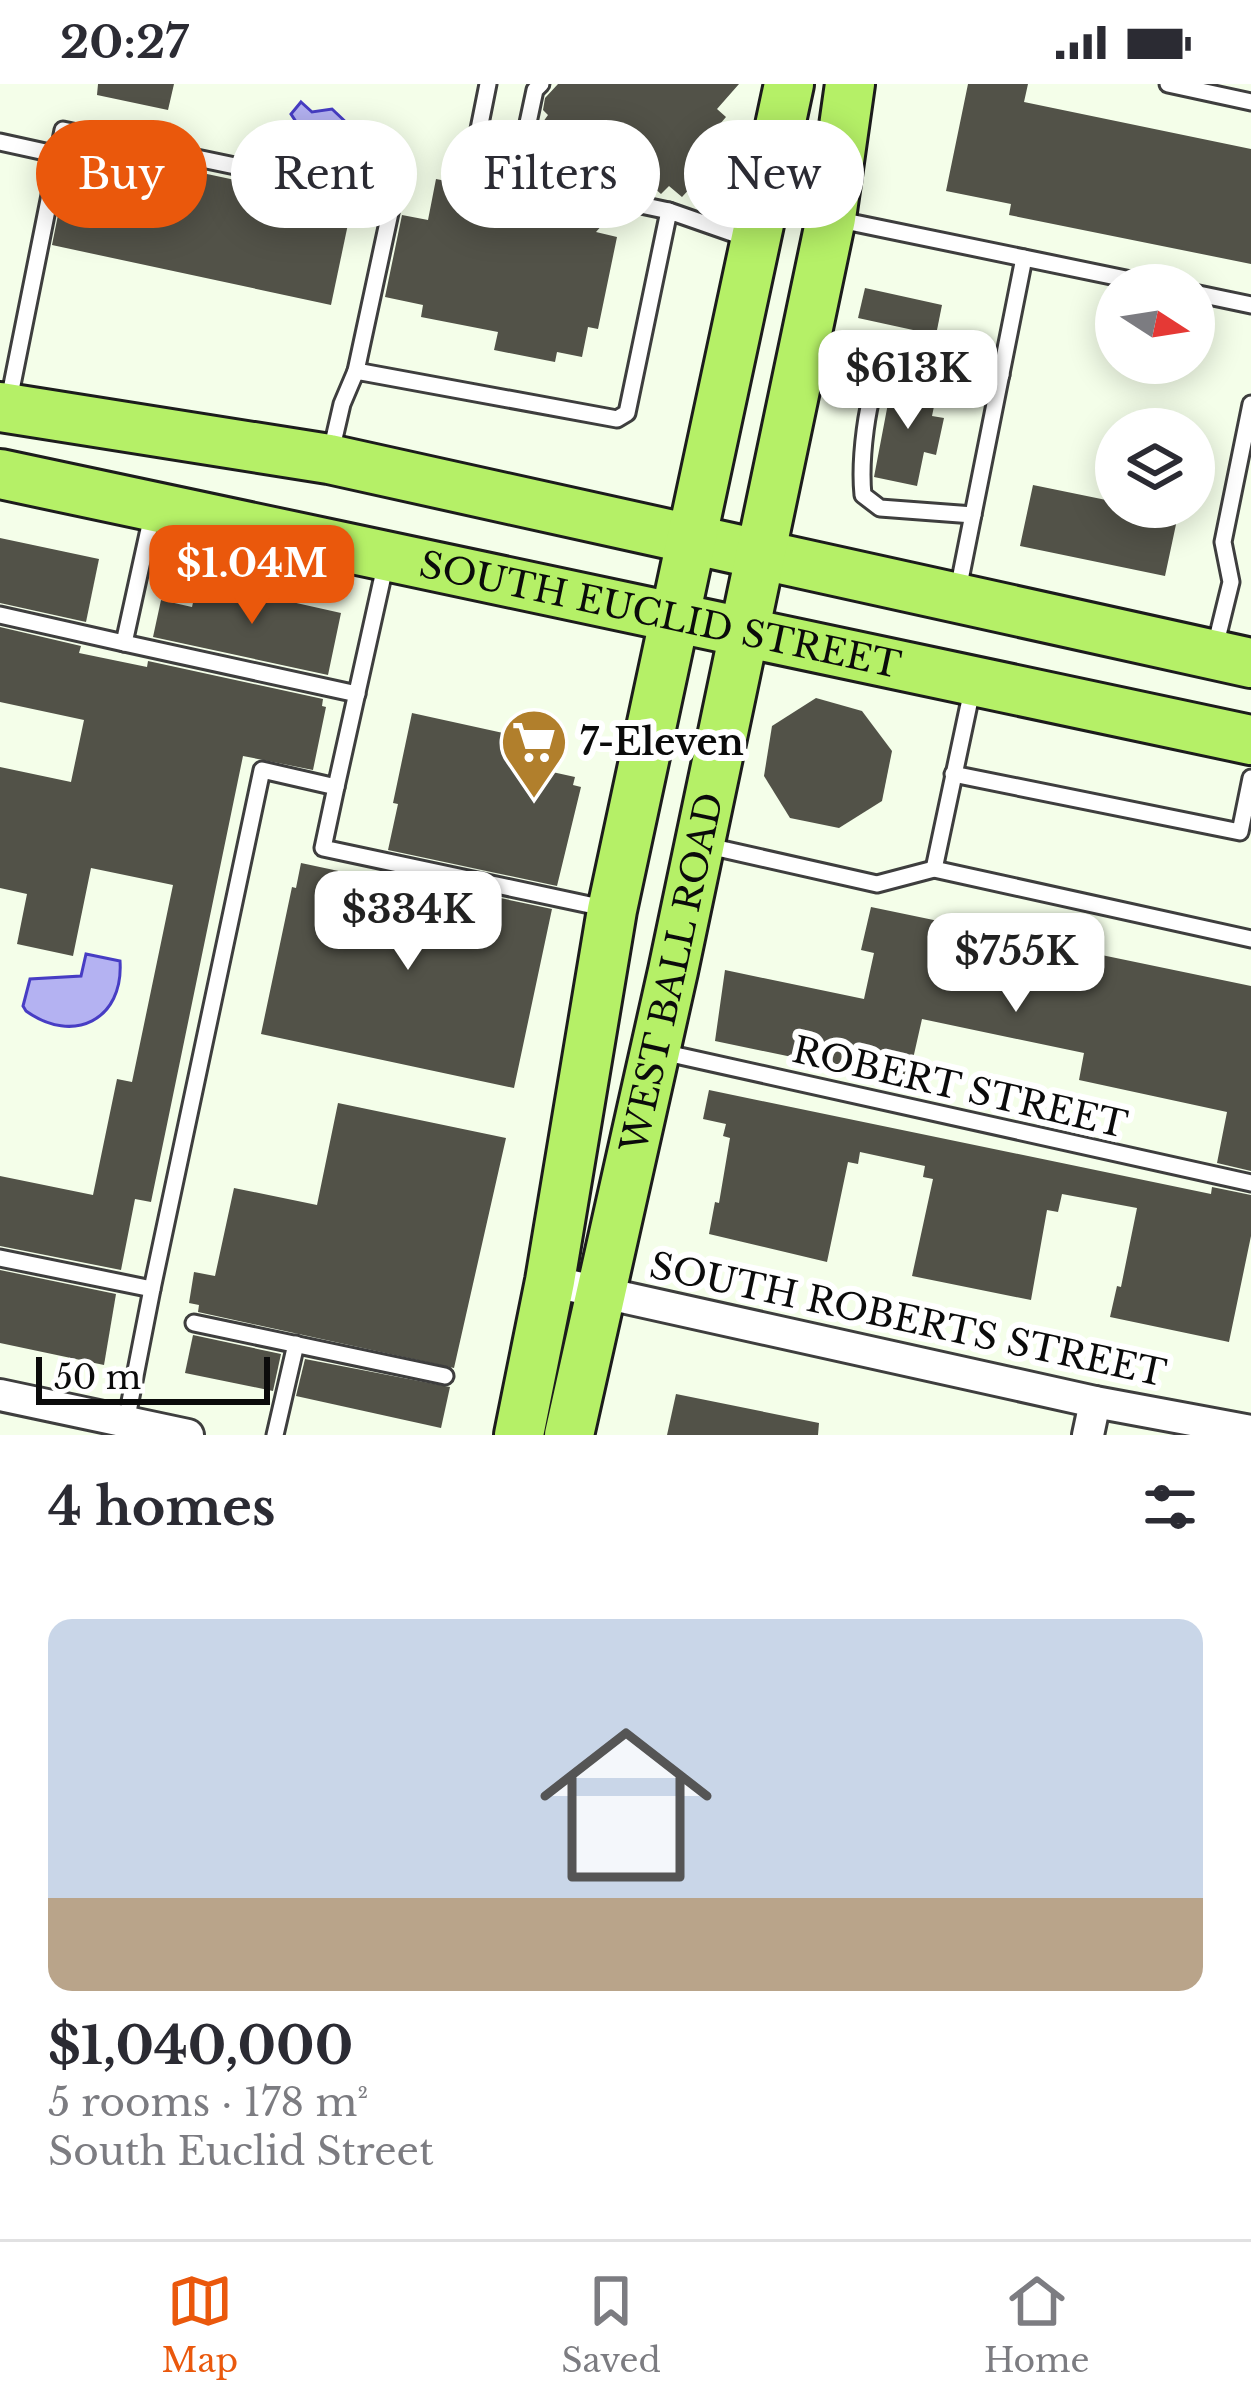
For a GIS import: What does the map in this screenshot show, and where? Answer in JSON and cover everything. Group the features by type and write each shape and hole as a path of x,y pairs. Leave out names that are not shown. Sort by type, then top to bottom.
{"main road":[{"name":"WEST BALL ROAD","path":"519,1435 550,1281 612,910 788,84"},
{"name":"WEST BALL ROAD","path":"845,120 850,84"},
{"name":"WEST BALL ROAD","path":"569,1435 828,228"},
{"path":"3,408 329,459 1232,658"},
{"name":"SOUTH EUCLID STREET","path":"0,474 1251,740"}],"street":[{"name":"SOUTH ROBERTS STREET","path":"550,1281 1095,1402 1251,1431"},
{"path":"0,1395 188,1435"},
{"path":"1088,1435 1095,1402"}],"lane":[{"path":"481,120 488,84"},
{"path":"529,120 535,90 541,84"},
{"path":"1168,84 1251,102"},
{"path":"0,142 36,150"},
{"path":"207,160 393,199 356,370 329,459"},
{"path":"660,209 756,241"},
{"path":"356,370 617,418 627,412 669,211"},
{"path":"864,225 1095,273"},
{"path":"3,408 44,228"},
{"path":"957,596 1024,258"},
{"path":"1215,297 1251,305"},
{"path":"973,515 880,508 863,495 860,468 875,388 884,368 900,358 1001,375"},
{"path":"1232,658 1231,582 1223,542 1251,404"},
{"path":"124,643 154,508"},
{"path":"387,557 322,848 612,910"},
{"path":"0,615 357,694"},
{"path":"934,868 975,679"},
{"path":"126,1422 262,770 336,787"},
{"path":"953,774 1246,833 1251,778"},
{"path":"699,844 878,884 934,868 1251,939"},
{"name":"ROBERT STREET","path":"655,1050 1251,1183"},
{"path":"0,1258 152,1288"},
{"path":"194,1323 445,1376"},
{"path":"275,1435 296,1344"}],"water":[{"path":"301,102 312,112 332,109 344,120 295,120 291,114"},
{"path":"86,954 120,961 114,998 104,1012 77,1026 61,1026 26,1011 30,979 81,976"}],"building":[{"path":"98,84 174,84 168,110 97,95"},
{"path":"558,84 739,84 717,109 726,117 723,120 684,120 682,197 669,186 660,193 660,120 544,120 545,98"},
{"path":"968,84 1028,84 1024,102 1251,149 1251,264 1009,215 1011,204 946,191"},
{"path":"207,174 231,179 231,228 347,228 331,305 52,245 55,228 207,228"},
{"path":"436,179 441,180 441,228 600,228 596,232 617,237 598,329 588,327 582,357 557,352 555,362 494,350 498,332 421,317 423,305 385,297 399,228 417,228 417,218 428,220"},
{"path":"865,288 942,305 936,335 858,318"},
{"path":"893,377 938,387 932,416 944,418 936,455 924,452 917,486 874,477"},
{"path":"1033,485 1095,498 1095,528 1175,528 1165,576 1020,546"},
{"path":"0,538 99,559 86,622 0,603"},
{"path":"198,581 341,613 328,675 153,637 161,600 192,607"},
{"path":"0,627 81,646 79,653 147,667 148,661 323,699 326,707 313,770 243,756 151,1202 135,1199 121,1270 0,1246 0,1176 93,1195 117,1079 132,1082 173,885 91,868 73,956 17,944 27,894 0,888 0,767 71,782 84,720 0,702"},
{"path":"816,698 862,711 892,751 882,801 839,828 790,818 764,776 772,726"},
{"path":"412,713 512,735 507,762 575,777 573,785 581,787 557,886 388,850"},
{"path":"301,863 381,880 382,873 552,909 514,1088 261,1034"},
{"path":"871,907 1251,986 1251,1171 1217,1163 1227,1112 1079,1080 1084,1053 922,1019 908,1081 715,1041 725,970 864,999 874,953 861,950"},
{"path":"709,1090 1211,1194 1212,1187 1251,1195 1251,1236 1229,1342 1110,1317 1137,1208 1062,1194 1058,1212 1047,1210 1031,1300 912,1276 933,1179 923,1177 925,1166 860,1152 858,1164 848,1162 827,1262 709,1234 730,1138 723,1136 726,1124 703,1119"},
{"path":"338,1103 506,1138 454,1368 198,1312 199,1305 189,1303 194,1272 215,1276 234,1188 317,1205"},
{"path":"0,1270 116,1294 104,1365 0,1343"},
{"path":"193,1335 281,1354 273,1391 185,1373"},
{"path":"305,1359 450,1387 441,1428 296,1396"},
{"path":"676,1394 819,1423 818,1435 667,1435"}],"place":[{"name":"7-Eleven","path":"534,801"}]}
